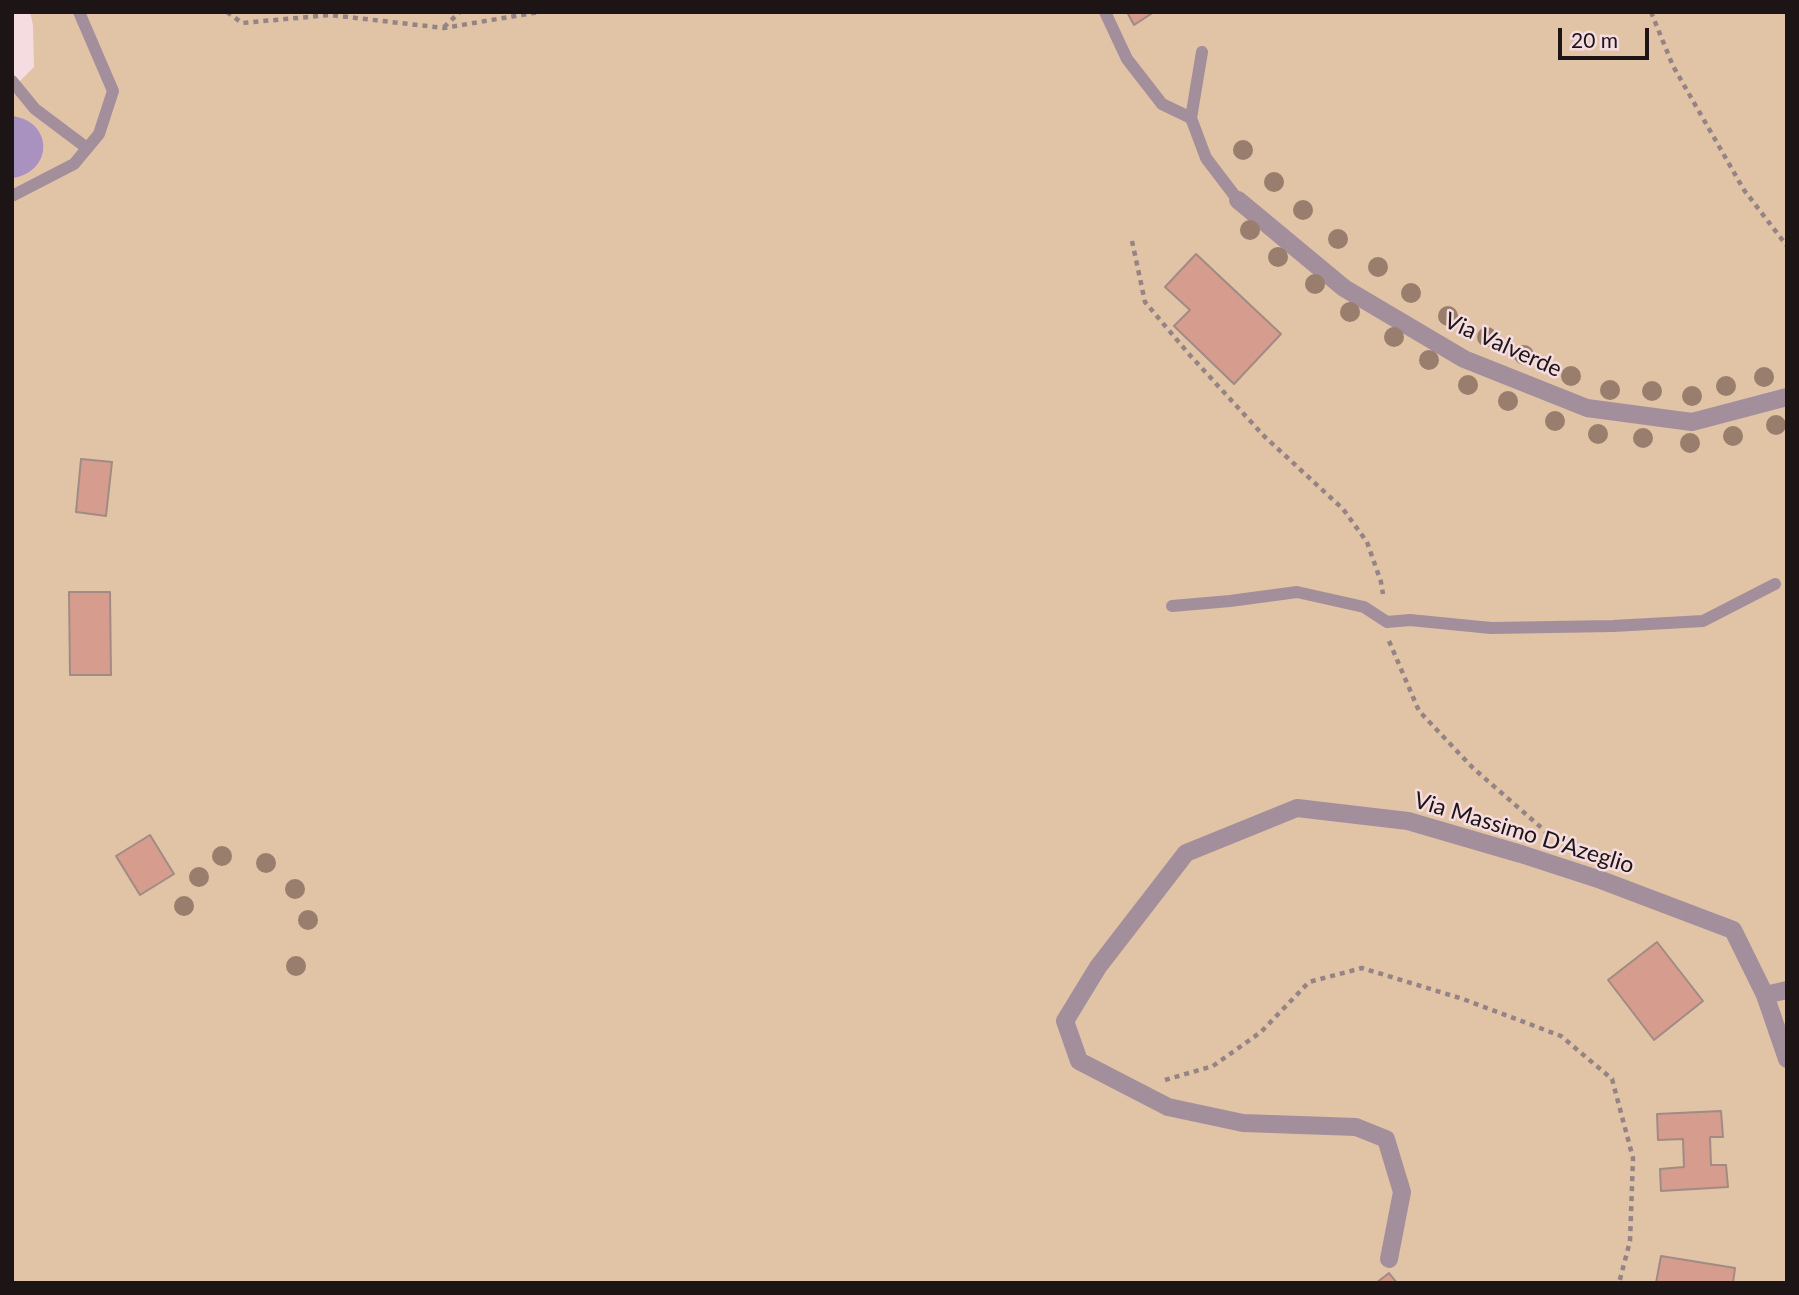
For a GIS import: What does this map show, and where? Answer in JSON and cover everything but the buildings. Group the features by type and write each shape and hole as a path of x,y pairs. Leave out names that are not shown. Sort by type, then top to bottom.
{"street":[{"name":"Via Valverde","path":"1238,201 1344,288 1464,359 1587,408 1692,422 1787,397"},
{"name":"Via Massimo D'Azeglio","path":"1389,1259 1402,1192 1386,1139 1356,1127 1243,1124 1168,1107 1079,1061 1065,1021 1098,967 1186,853 1297,808 1408,821 1521,853 1601,880 1733,930 1765,995 1787,1059"},
{"path":"1765,995 1787,990"}],"lane":[{"path":"12,197 74,164 99,134 113,91 79,12"},
{"path":"1105,12 1127,60 1162,104 1191,118"},
{"path":"1202,52 1191,118 1206,158 1238,201"},
{"path":"12,81 35,109 87,148"},
{"path":"1172,606 1297,592 1364,607 1387,622 1410,620 1491,628 1613,626 1703,621 1775,584"}],"path":[{"path":"228,12 242,23 330,15 444,28 539,12"},
{"path":"444,28 460,12"},
{"path":"1650,12 1673,66 1744,190 1787,246"},
{"path":"1132,241 1145,302 1264,436 1343,509 1367,542 1381,582 1390,644 1419,711 1473,768 1562,845"},
{"path":"1134,1088 1213,1066 1261,1031 1309,982 1362,968 1463,999 1561,1036 1612,1079 1633,1158 1630,1241 1619,1283"}],"shaded area":[{"path":"30,12 1787,12 1787,1283 12,1283 12,89 34,67"},
{"path":"12,116 35,127 43,146 42,157 36,166 26,174 13,178"}]}
